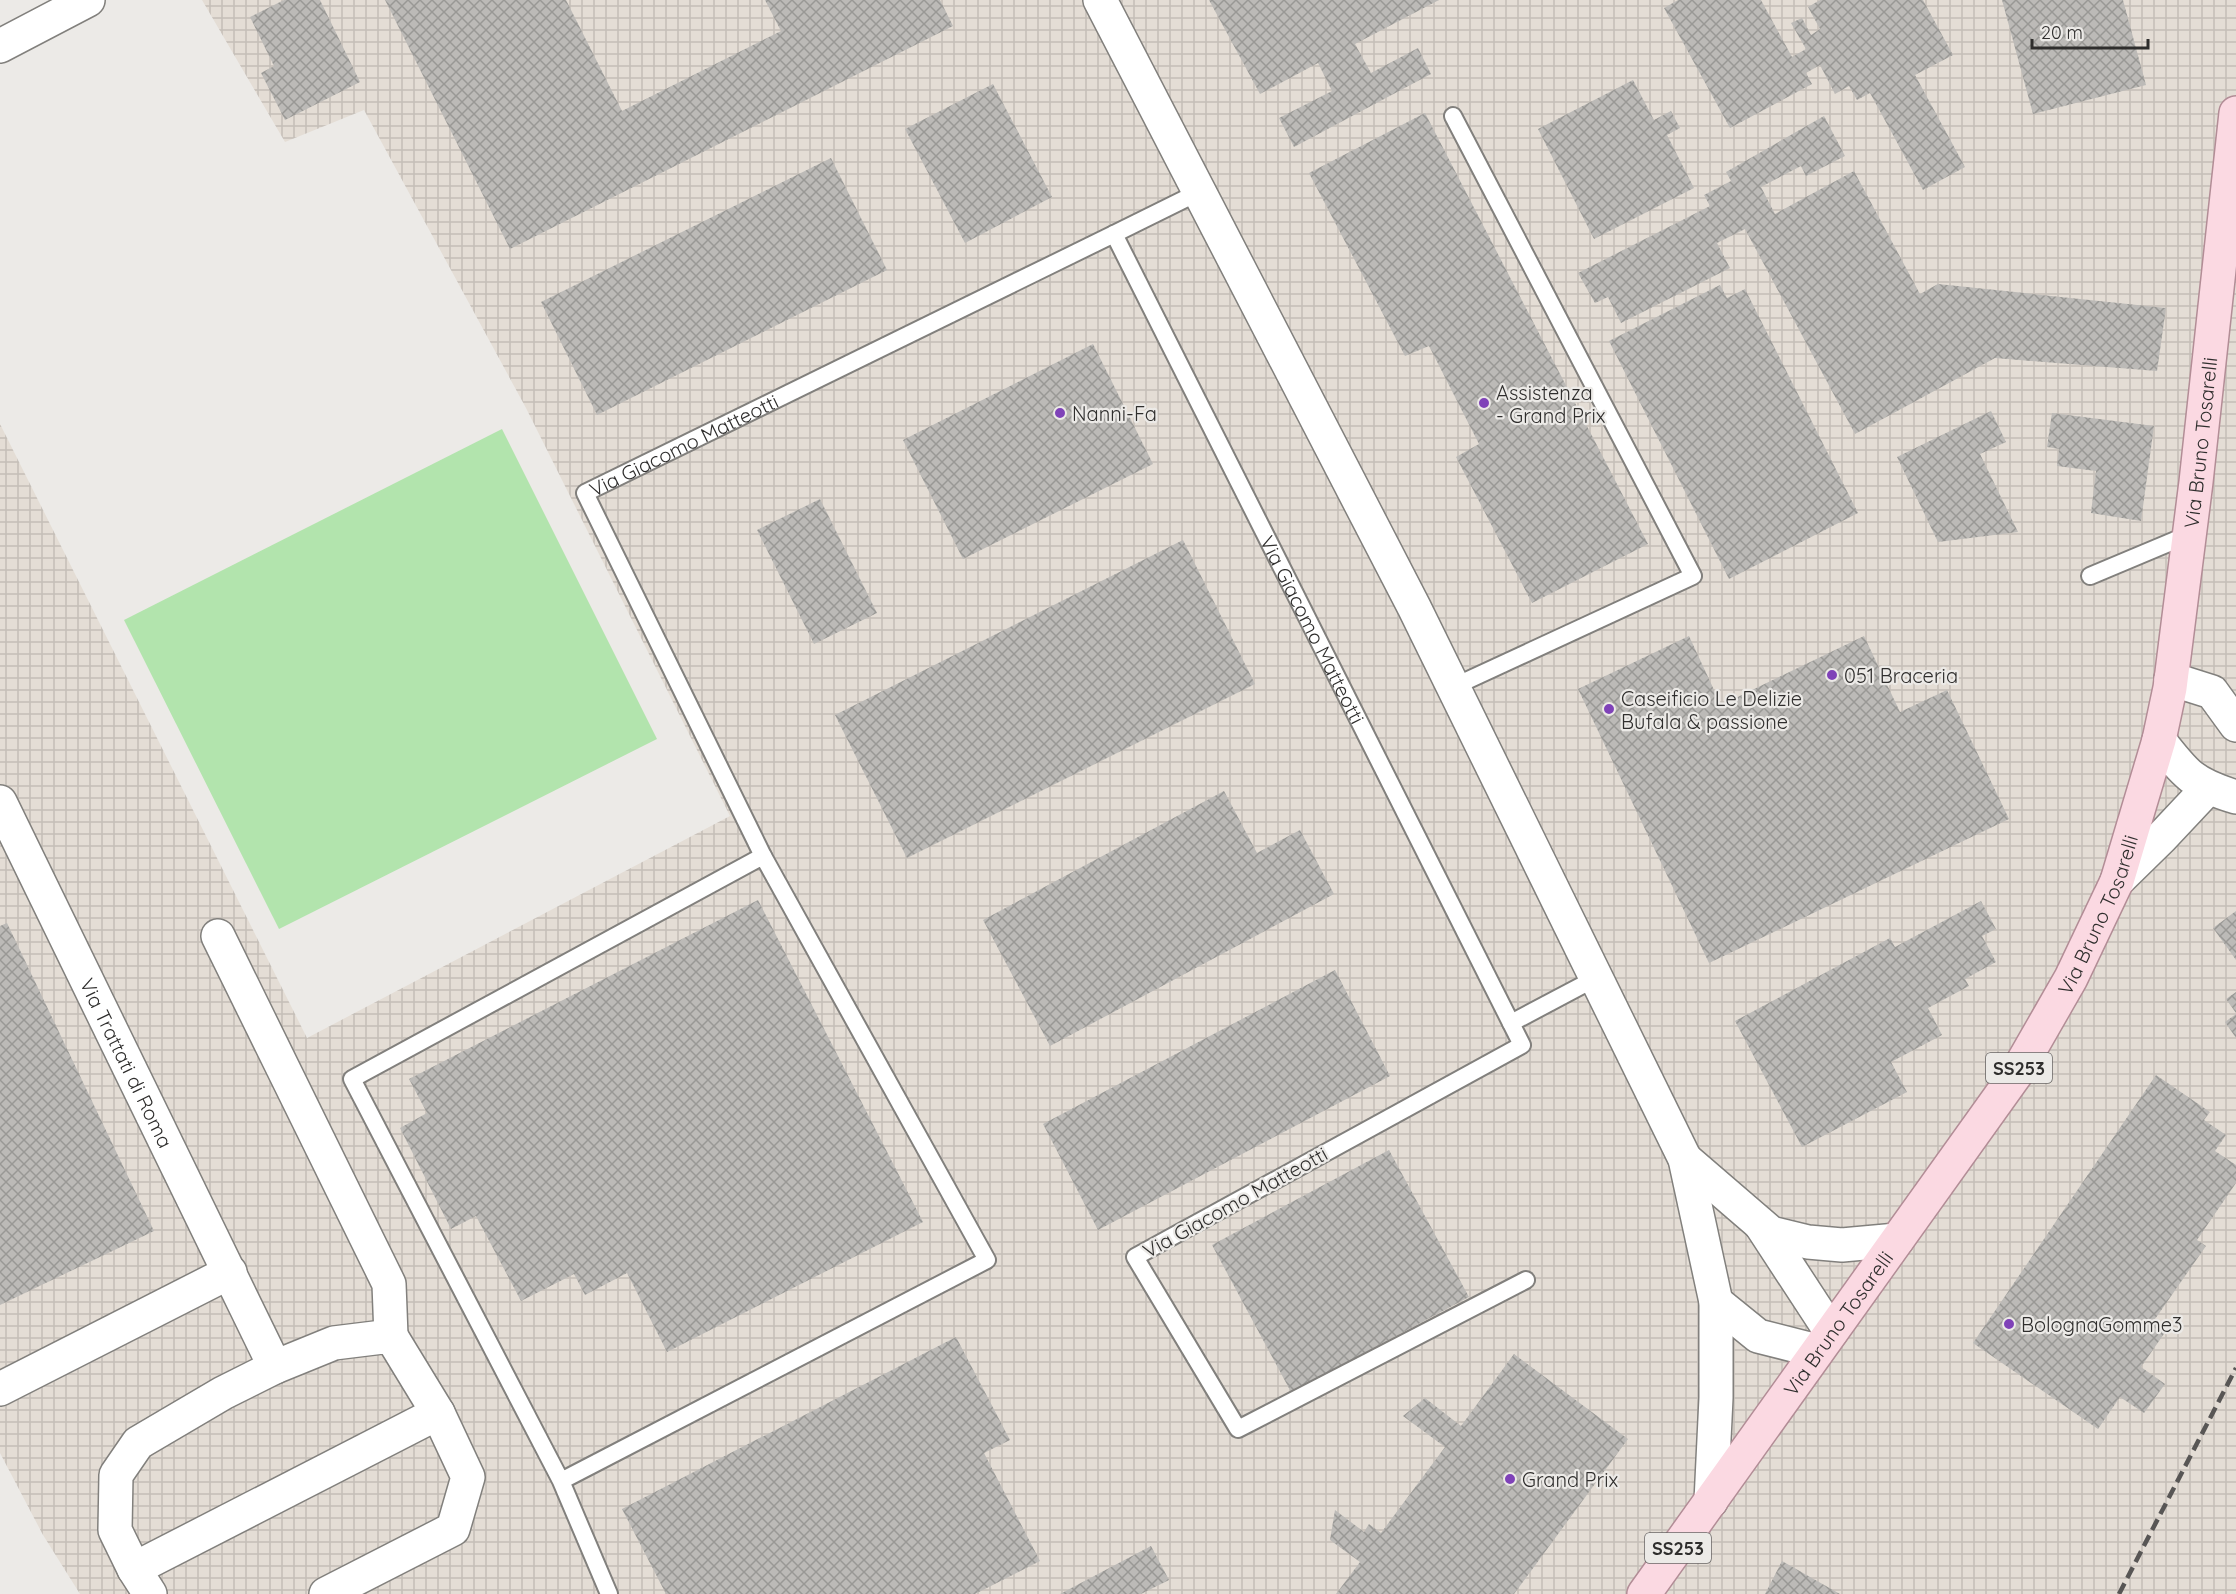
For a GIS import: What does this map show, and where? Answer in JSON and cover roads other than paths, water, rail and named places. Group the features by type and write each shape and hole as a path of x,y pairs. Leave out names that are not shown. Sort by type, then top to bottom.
{"main road":[{"name":"Via Bruno Tosarelli","path":"1644,1594 2016,1074 2071,978 2117,881 2159,740 2171,679 2227,286 2236,113"}],"street":[{"path":"0,46 88,0"},
{"path":"1100,0 1414,607 1685,1160 1716,1302 1716,1398 1711,1501"},
{"path":"2171,679 2212,692 2236,726"},
{"path":"2117,881 2161,838 2222,793 2183,771 2159,740"},
{"name":"Via Trattati di Roma","path":"0,802 12,858 230,1272 275,1366"},
{"path":"218,936 389,1284 391,1336 438,1413 468,1477 453,1529 326,1594"},
{"path":"1685,1160 1771,1233 1808,1242 1842,1245 1897,1240"},
{"path":"1761,1225 1824,1341"},
{"path":"0,1389 230,1272"},
{"path":"1716,1302 1758,1336 1824,1341"},
{"path":"391,1336 334,1343 275,1366 138,1443 116,1475 115,1530 142,1581 438,1413"}],"lane":[{"path":"1453,116 1693,576 1453,687"},
{"name":"Via Giacomo Matteotti","path":"763,856 585,493 1199,192"},
{"name":"Via Giacomo Matteotti","path":"1114,234 1521,1046 1135,1257 1238,1429 1526,1280"},
{"path":"2090,576 2190,534"},
{"path":"561,1481 987,1260 763,856 352,1078 561,1481 609,1594"},
{"path":"1511,1023 1596,978"}],"railway":[{"path":"2119,1594 2236,1368"}],"place":[{"name":"Assistenza - Grand Prix","path":"1484,403"},
{"name":"Nanni-Fa","path":"1060,413"},
{"name":"051 Braceria","path":"1832,675"},
{"name":"Caseificio Le Delizie Bufala & passione","path":"1609,709"},
{"name":"BolognaGomme3","path":"2009,1324"},
{"name":"Grand Prix","path":"1510,1479"}]}
